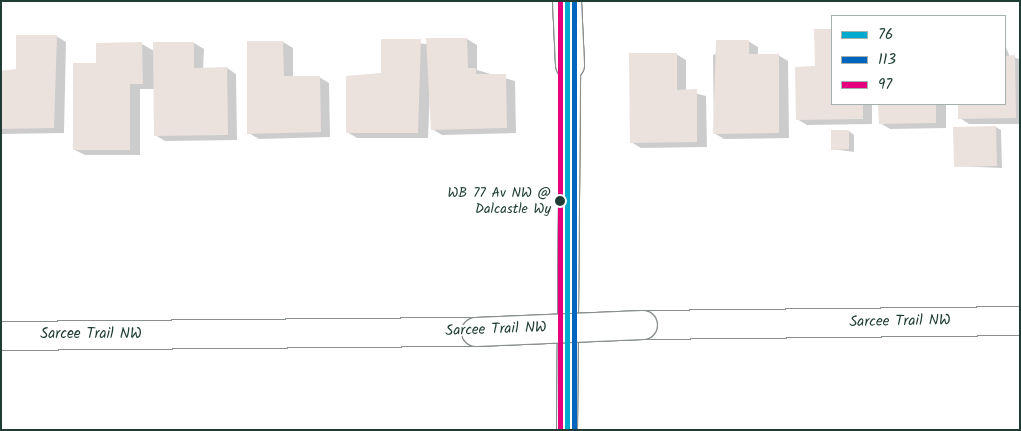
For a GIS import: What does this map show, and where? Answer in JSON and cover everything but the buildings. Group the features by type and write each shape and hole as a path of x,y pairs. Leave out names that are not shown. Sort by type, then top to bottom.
{"main road":[{"path":"567,1 570,65"},
{"name":"Sarcee Trail NW","path":"1,336 476,332 643,325 1020,321"}],"lane":[{"path":"567,430 570,65"}],"transit line":[{"name":"97","path":"560,1 560,430"},
{"name":"76","path":"567,1 567,430"},
{"name":"113","path":"574,1 574,430"}],"place":[{"name":"WB 77 Av NW @ Dalcastle Wy","path":"560,201"}]}
